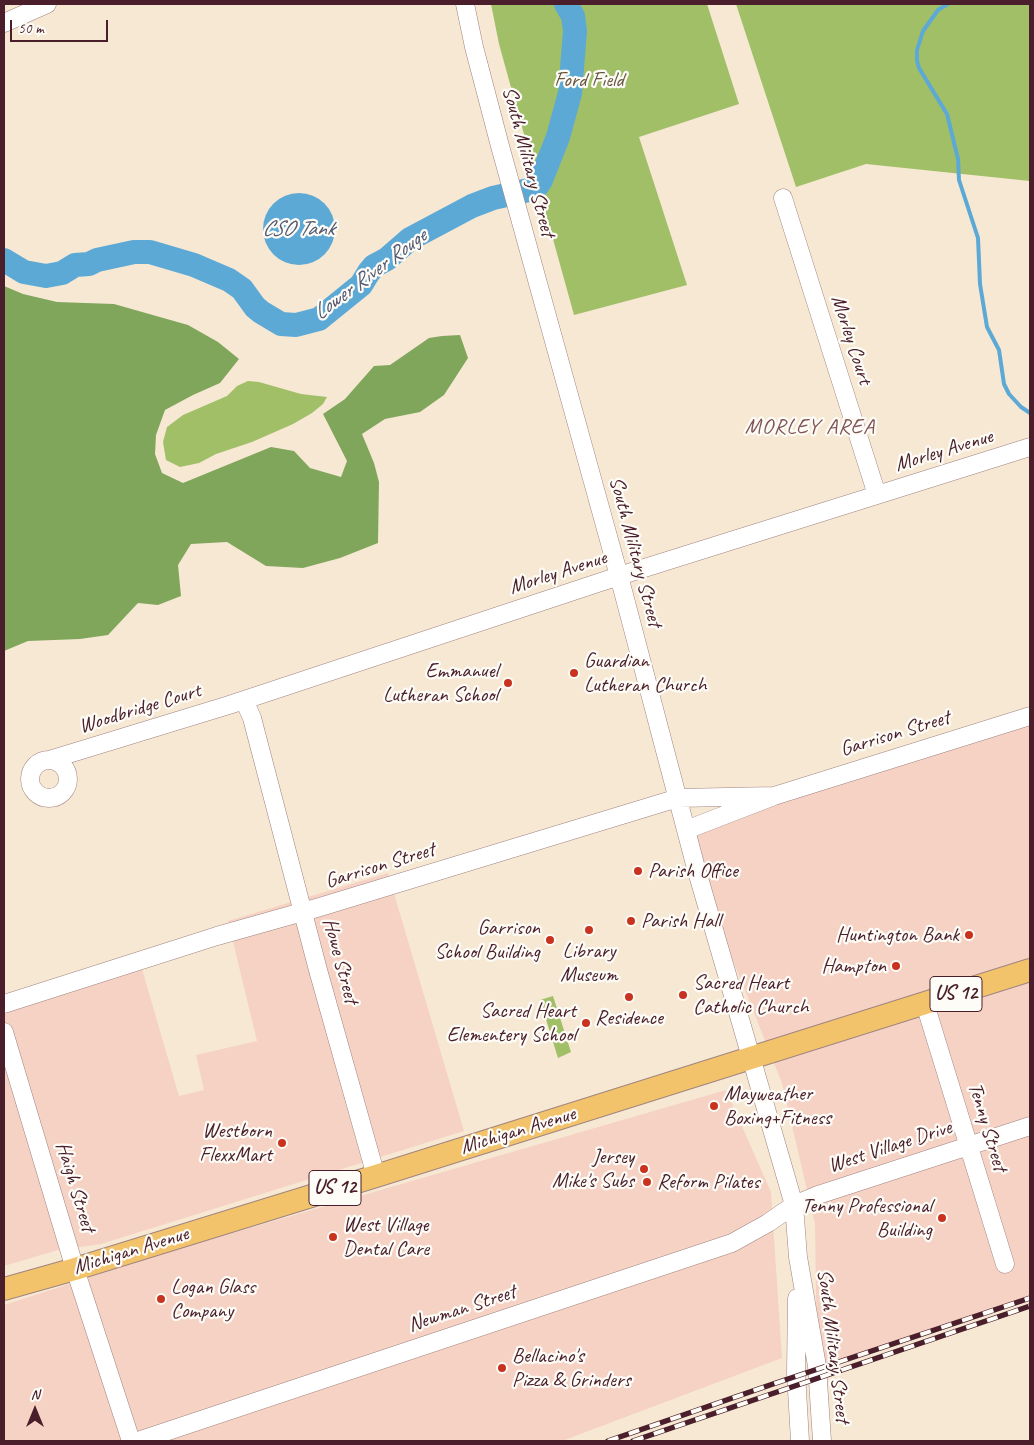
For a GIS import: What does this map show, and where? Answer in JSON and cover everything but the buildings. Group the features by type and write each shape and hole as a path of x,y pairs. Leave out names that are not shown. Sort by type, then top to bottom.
{"main road":[{"name":"Michigan Avenue","path":"4,1289 376,1176 1030,970"}],"street":[{"path":"4,23 47,4"},
{"name":"South Military Street","path":"466,4 474,47 500,146 619,576 686,830 794,1205 798,1257 796,1373 800,1441"},
{"name":"Morley Court","path":"783,198 877,495"},
{"name":"Morley Avenue","path":"244,700 619,576 1030,447"},
{"name":"Woodbridge Court","path":"49,760 244,700"},
{"name":"Howe Street","path":"244,700 252,718 376,1176"},
{"name":"Garrison Street","path":"686,830 774,796 1030,716"},
{"name":"Garrison Street","path":"4,1004 217,936 303,912 678,798 774,796"},
{"name":"Tenny Street","path":"925,1004 1005,1264"},
{"name":"Haigh Street","path":"4,1032 131,1441"},
{"name":"West Village Drive","path":"794,1205 818,1194 1030,1126"},
{"name":"Newman Street","path":"138,1441 732,1243 768,1223 794,1205"},
{"name":"South Military Street","path":"798,1257 817,1366 822,1441"}],"shaded area":[{"path":"1030,716 1030,1298 817,1366 815,1224 782,1083 696,868 686,830"},
{"path":"388,873 464,1131 101,1244 58,1250 4,1266 4,997 13,992 137,952 179,1096 204,1090 196,1055 257,1041 228,921"},
{"path":"726,1090 771,1192 782,1358 562,1441 4,1441 4,1305 177,1249"}],"green space":[{"name":"Ford Field","path":"491,4 707,4 739,104 639,137 687,285 574,315 499,44"},
{"path":"736,4 1030,4 1030,181 866,164 796,187"},
{"path":"4,286 23,294 57,302 114,304 188,325 218,342 239,359 220,383 165,410 156,435 155,454 162,473 183,483 271,447 294,451 310,468 341,477 347,461 323,414 345,399 374,366 390,365 429,338 442,336 460,335 468,358 444,395 420,412 385,419 362,434 374,463 379,482 378,543 340,558 303,568 266,566 227,542 191,544 178,565 181,596 158,605 138,603 108,635 80,639 28,641 4,651"},
{"path":"248,381 259,382 301,394 327,397 323,404 312,413 293,424 252,442 216,454 199,463 180,467 166,460 163,442 167,427 183,415 227,396 237,386"},
{"path":"553,996 571,1052 558,1058 540,1000"}],"water":[{"name":"CSO Tank","path":"299,193 319,199 329,209 335,229 329,249 319,259 299,265 279,259 269,249 263,229 269,209 279,199"}],"waterway":[{"name":"Lower River Rouge","path":"4,260 24,272 46,276 62,273 75,265 89,264 97,260 134,252 150,252 194,265 229,280 242,289 255,307 281,324 296,325 319,319 361,285 374,266 387,259 410,239 472,206 493,198 533,189 537,186 558,137 570,93 575,31 573,16 566,4"},
{"path":"948,4 938,10 923,31 917,50 917,61 919,68 947,114 958,159 959,180 978,238 980,284 987,327 999,350 1004,384 1009,394 1021,407 1030,413"}],"railway":[{"path":"608,1441 1030,1298"},
{"path":"633,1441 1030,1306"}],"place":[{"name":"Guardian Lutheran Church","path":"574,673"},
{"name":"Emmanuel Lutheran School","path":"508,683"},
{"name":"Parish Office","path":"638,871"},
{"name":"Parish Hall","path":"631,921"},
{"name":"Library Museum","path":"589,930"},
{"name":"Huntington Bank","path":"969,935"},
{"name":"Garrison School Building","path":"550,940"},
{"name":"Hampton","path":"896,966"},
{"name":"Sacred Heart Catholic Church","path":"683,995"},
{"name":"Residence","path":"629,997"},
{"name":"Sacred Heart Elementery School","path":"586,1023"},
{"name":"Mayweather Boxing+Fitness","path":"714,1106"},
{"name":"Westborn FlexxMart","path":"282,1143"},
{"name":"Jersey Mike's Subs","path":"644,1169"},
{"name":"Reform Pilates","path":"647,1182"},
{"name":"Tenny Professional Building","path":"942,1218"},
{"name":"West Village Dental Care","path":"333,1237"},
{"name":"Logan Glass Company","path":"161,1299"},
{"name":"Bellacino's Pizza & Grinders","path":"502,1368"}],"district":[{"name":"MORLEY AREA","path":"810,427"}]}
